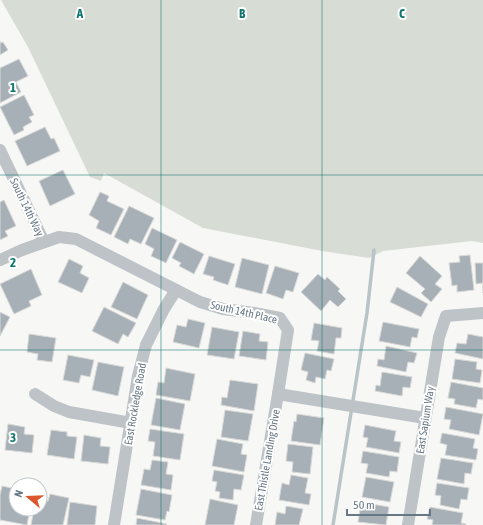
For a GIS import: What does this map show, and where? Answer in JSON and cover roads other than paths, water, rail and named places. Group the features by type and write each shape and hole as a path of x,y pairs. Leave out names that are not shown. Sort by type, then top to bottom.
{"street":[{"name":"South 14th Way","path":"0,150 44,242"},
{"name":"South 14th Place","path":"0,260 22,250 60,237 76,239 200,302 224,309 280,318 288,330 278,394"},
{"name":"East Rockledge Road","path":"114,525 138,376 146,345 164,309 176,290"},
{"name":"East Sapium Way","path":"408,525 439,337 446,316 483,313"},
{"path":"35,394 54,406 70,412 131,423"},
{"path":"278,394 425,418"},
{"name":"East Thistle Landing Drive","path":"256,525 278,394"}],"waterway":[{"path":"333,525 367,313 374,250"}]}
